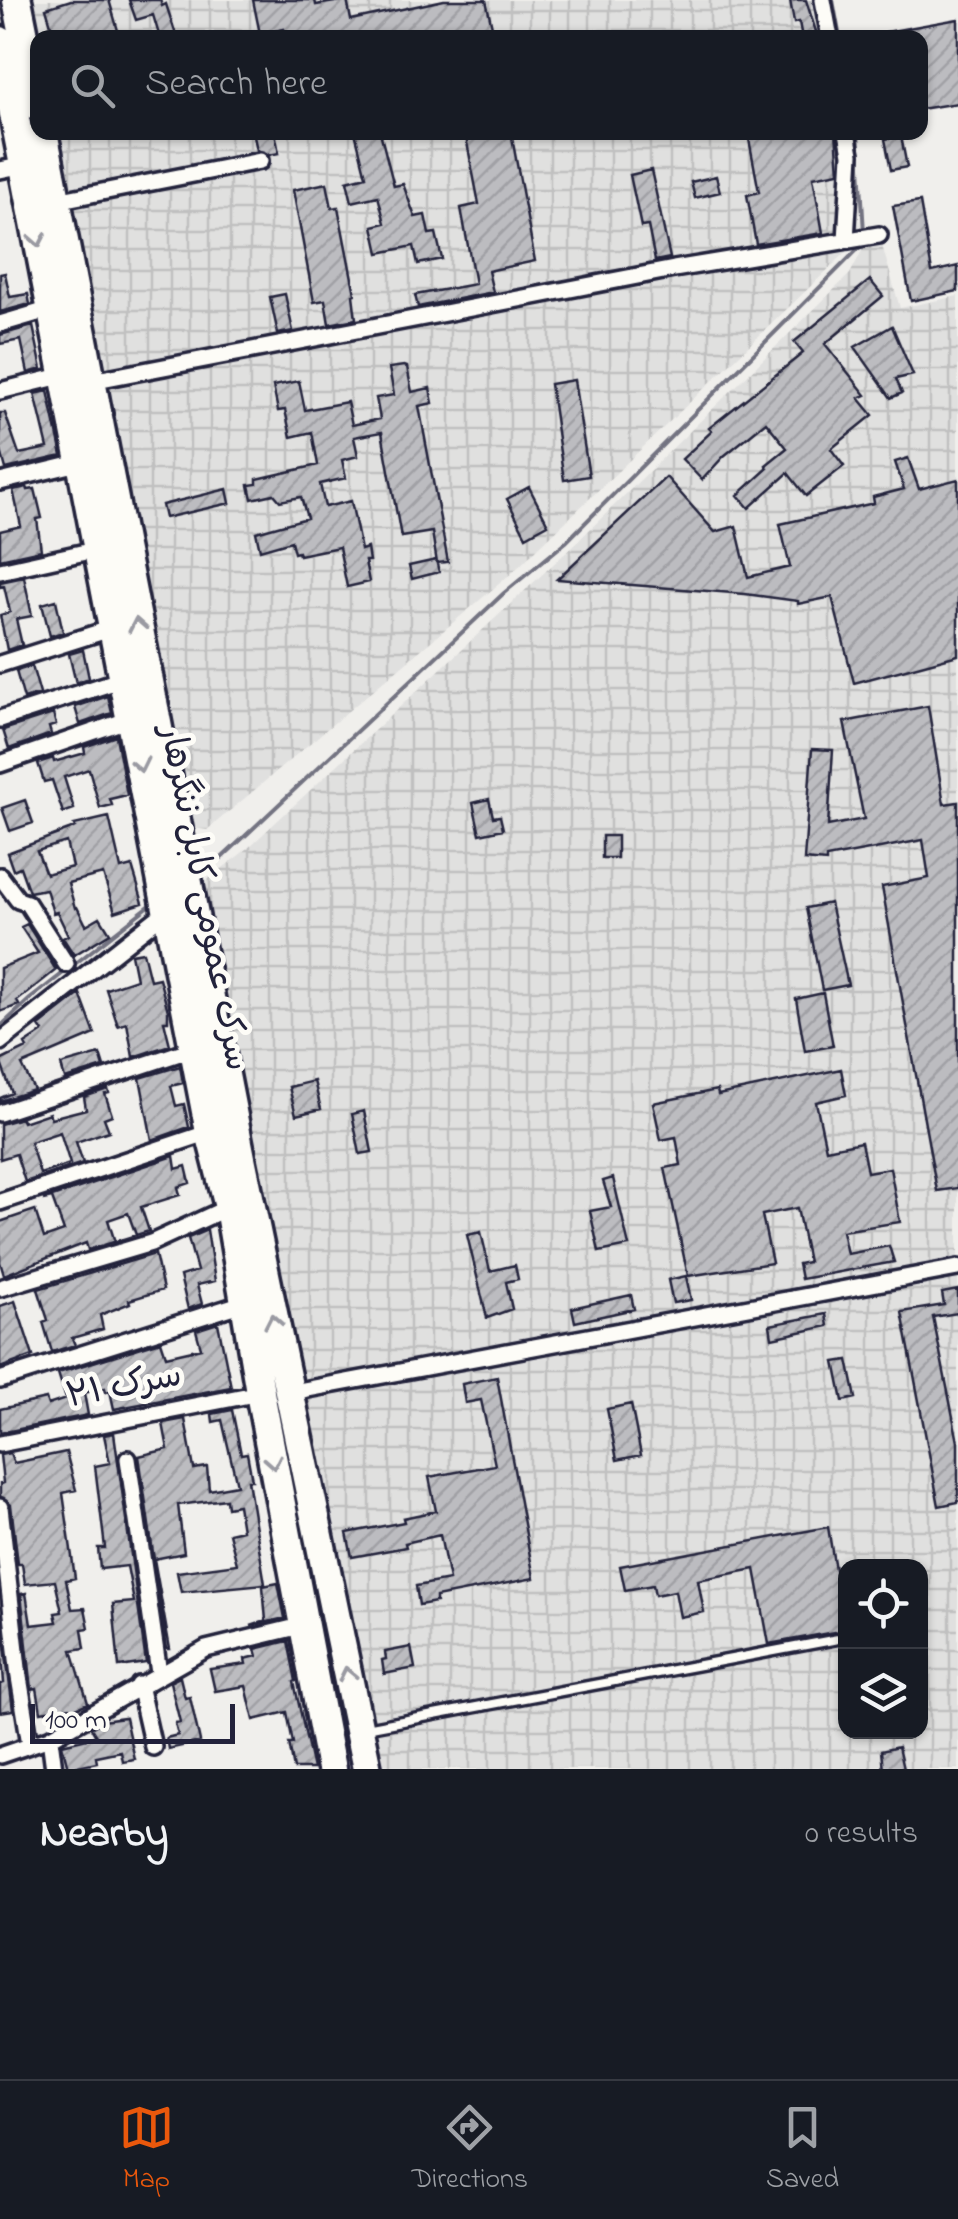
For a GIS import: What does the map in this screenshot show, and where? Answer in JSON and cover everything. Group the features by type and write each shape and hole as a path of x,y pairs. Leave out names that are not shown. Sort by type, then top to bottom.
{"highway":[{"path":"17,0 30,66"},
{"name":"سرک عمومی کابل ننگرهار","path":"0,41 12,168 74,381 270,1395 331,1769"},
{"name":"سرک عمومی کابل ننگرهار","path":"45,140 56,201 82,462 210,1132 230,1207 247,1302 366,1769"}],"street":[{"path":"822,0 828,30"},
{"path":"846,240 848,140"},
{"path":"56,201 260,161"},
{"path":"0,390 74,381 878,236"},
{"path":"0,324 51,309"},
{"path":"0,482 82,462"},
{"path":"0,571 99,549"},
{"path":"0,664 114,628"},
{"path":"0,719 123,679"},
{"path":"0,764 130,719"},
{"path":"0,876 18,900"},
{"path":"0,908 18,900 27,902 66,964"},
{"path":"0,1042 168,910"},
{"path":"0,1113 194,1048"},
{"path":"0,1202 210,1132"},
{"path":"0,1288 152,1244 230,1207"},
{"name":"سرک ۲۱","path":"0,1444 958,1268"},
{"path":"0,1380 247,1302"},
{"path":"128,1459 160,1673"},
{"path":"0,1507 18,1677 30,1744"},
{"path":"0,1755 50,1738 206,1649 305,1625"},
{"path":"138,1685 153,1748"},
{"path":"50,1738 54,1769"}],"lane":[{"path":"358,1729 838,1639"}],"shaded area":[{"path":"28,0 822,0 827,30 36,30"},
{"path":"56,140 845,140 862,237 513,572 207,830 194,828"},
{"path":"879,235 900,308 958,296 958,1769 367,1769 192,892 247,849 575,544 850,274 866,243"}],"building":[{"path":"71,0 109,0 118,30 53,30 46,8"},
{"path":"129,0 160,0 162,6 166,4 174,30 158,30 153,15 136,20"},
{"path":"253,0 315,0 316,5 347,0 351,20 444,0 486,0 493,30 284,29 259,30"},
{"path":"790,0 806,0 815,30 800,30 799,22 794,23"},
{"path":"958,19 958,103 928,108 928,30 897,30"},
{"path":"255,140 277,140 279,153 269,155 257,150"},
{"path":"357,140 382,140 394,186 403,184 415,217 425,215 429,234 436,233 442,259 418,264 414,246 379,253 373,226 385,223 378,196 352,202 347,181 366,176"},
{"path":"467,140 512,140 535,261 488,271 493,292 418,307 415,295 475,284 461,208 479,204"},
{"path":"749,140 837,140 839,172 813,177 823,233 756,244 747,195 759,192"},
{"path":"885,140 902,140 907,167 891,170"},
{"path":"651,170 670,258 655,261 648,226 641,227 630,175"},
{"path":"716,176 720,192 695,198 691,182"},
{"path":"327,183 332,208 338,207 356,319 329,324 325,300 314,302 293,190"},
{"path":"920,202 932,272 958,266 958,291 911,301 893,206"},
{"path":"5,273 10,297 28,294 30,304 0,312 0,274"},
{"path":"870,280 883,296 825,344 866,395 859,398 873,415 831,449 844,466 806,496 788,473 749,508 738,495 787,448 766,422 724,456 702,480 682,459 712,431 709,428 803,353 794,342"},
{"path":"285,294 293,331 278,334 270,297"},
{"path":"33,326 42,369 28,373 21,340 0,344 0,335"},
{"path":"892,326 913,375 896,379 902,393 891,398 855,347"},
{"path":"404,366 412,392 430,388 433,403 419,406 448,562 437,563 432,532 401,537 382,432 354,437 358,456 342,460 346,478 320,484 325,507 351,501 361,550 367,548 369,582 347,587 339,547 299,555 294,553 291,541 260,550 256,532 307,518 301,497 280,501 274,494 252,499 249,485 257,484 257,479 318,465 312,432 291,437 285,410 278,411 273,386 299,381 305,410 347,402 352,425 380,419 376,398 394,395 389,368"},
{"path":"574,380 589,476 564,480 550,384"},
{"path":"48,391 62,456 6,469 0,447 0,413 5,413 19,454 48,448 35,394"},
{"path":"908,458 919,489 958,479 958,655 854,683 832,597 798,604 745,594 557,579 666,477 715,532 736,526 748,577 790,567 780,524 874,503 873,497 904,489 895,462"},
{"path":"529,487 548,524 526,536 507,499"},
{"path":"35,489 42,518 37,519 41,550 0,559 0,531 21,526 13,490"},
{"path":"227,489 230,503 165,518 162,505"},
{"path":"436,560 439,572 412,579 409,566"},
{"path":"24,577 32,616 16,619 22,645 7,650 0,615 10,612 0,582"},
{"path":"56,600 63,632 50,636 42,604"},
{"path":"83,650 89,678 76,683 69,654"},
{"path":"32,666 40,694 24,699 16,671"},
{"path":"108,696 112,713 80,724 75,707"},
{"path":"928,706 944,804 958,802 958,1188 937,1191 882,887 929,878 923,840 826,858 826,862 804,860 812,749 833,750 828,826 864,819 844,722"},
{"path":"53,714 56,725 49,727 51,734 9,749 3,730"},
{"path":"116,736 127,795 110,799 112,805 100,808 89,769 64,777 74,809 63,813 52,780 44,782 38,763 85,753 84,747"},
{"path":"489,799 493,817 500,816 503,829 480,834 473,803"},
{"path":"25,800 33,823 10,831 2,808"},
{"path":"109,817 121,869 132,866 143,903 115,912 103,874 68,883 75,908 86,925 100,917 110,933 74,955 63,938 68,935 57,912 53,913 46,889 29,892 20,867 13,870 7,853 74,825","holes":["66,842 72,867 46,874 37,851"]},
{"path":"602,836 617,836 617,858 602,858"},
{"path":"830,903 848,985 822,990 806,908"},
{"path":"27,924 56,970 17,1001 19,1005 0,1012 0,968 38,953 21,927"},
{"path":"143,952 150,980 159,978 168,1011 168,1021 164,1021 170,1045 133,1057 127,1023 118,1026 106,989 136,979 131,954"},
{"path":"823,993 833,1046 805,1051 796,999"},
{"path":"80,994 95,1034 22,1065 34,1090 0,1101 12,1093 0,1061 27,1048 25,1044 43,1032 39,1026"},
{"path":"100,1054 104,1067 65,1079 61,1065"},
{"path":"180,1066 183,1083 171,1086 176,1106 184,1104 189,1127 152,1140 140,1078"},
{"path":"841,1069 846,1095 816,1102 826,1149 861,1142 867,1172 890,1168 900,1222 842,1231 847,1254 889,1246 894,1262 801,1279 798,1264 808,1262 797,1208 762,1215 772,1263 688,1276 665,1168 681,1165 676,1137 661,1140 653,1103 717,1090 718,1095"},
{"path":"314,1081 321,1109 296,1115 289,1087"},
{"path":"108,1089 105,1094 112,1115 104,1118 109,1131 76,1142 83,1163 25,1182 16,1154 0,1159 0,1124 86,1109 84,1097","holes":["60,1132 70,1164 40,1174 30,1142"]},
{"path":"364,1111 372,1152 360,1154 352,1114"},
{"path":"174,1156 176,1169 186,1166 190,1183 178,1187 180,1195 141,1207 149,1231 134,1236 128,1213 108,1220 115,1242 88,1250 86,1243 4,1275 0,1262 0,1222 35,1210 44,1238 64,1231 52,1198 43,1200"},
{"path":"613,1178 629,1246 599,1252 590,1211 611,1207 603,1181"},
{"path":"207,1230 215,1281 197,1285 202,1304 188,1309 180,1276 197,1271 188,1238"},
{"path":"481,1232 490,1271 515,1265 518,1279 506,1282 512,1309 487,1318 467,1235"},
{"path":"155,1254 163,1290 129,1300 130,1303 100,1315 103,1329 72,1338 75,1345 52,1352 43,1322 48,1320 38,1289"},
{"path":"686,1276 691,1300 673,1303 668,1280"},
{"path":"958,1290 958,1313 933,1317 958,1442 958,1502 939,1506 902,1312 944,1305 942,1293"},
{"path":"631,1295 634,1309 575,1322 572,1308"},
{"path":"15,1301 33,1356 0,1368 0,1306"},
{"path":"826,1314 828,1326 772,1338 770,1325"},
{"path":"218,1323 231,1387 114,1409 110,1391 105,1388 84,1393 88,1415 0,1433 0,1409 46,1399 48,1405 66,1399 58,1373 161,1341 166,1356 201,1348 196,1330"},
{"path":"848,1360 856,1398 843,1401 835,1362"},
{"path":"497,1377 534,1578 436,1597 436,1602 419,1605 416,1586 449,1580 440,1535 405,1543 406,1547 352,1557 347,1533 436,1511 429,1477 495,1465 481,1400 465,1403 462,1384"},
{"path":"631,1404 641,1455 617,1460 607,1409"},
{"path":"232,1410 241,1454 247,1453 265,1584 181,1592 177,1572 237,1564 229,1533 242,1530 238,1505 227,1507 226,1499 178,1505 184,1553 154,1559 167,1649 139,1456 168,1449 163,1423 185,1419 194,1469 207,1467 209,1490 237,1485 222,1420 213,1422 212,1414"},
{"path":"114,1433 146,1663 119,1667 113,1604 134,1602 127,1566 100,1569 98,1548 105,1548 95,1466 110,1463 104,1435"},
{"path":"66,1452 76,1490 63,1493 75,1578 66,1580 72,1609 85,1608 89,1628 82,1629 85,1648 72,1650 88,1703 72,1710 70,1707 41,1712 37,1688 32,1689 21,1594 26,1593 31,1625 57,1622 55,1613 62,1612 55,1581 25,1584 22,1564 18,1564 11,1505 0,1496 0,1455 10,1453 14,1463"},
{"path":"828,1527 838,1588 838,1631 769,1644 755,1569 698,1580 704,1612 680,1617 675,1591 655,1595 653,1585 625,1590 620,1566"},
{"path":"278,1583 285,1618 251,1626 266,1621 263,1586"},
{"path":"0,1631 13,1710 0,1712 0,1684 4,1683"},
{"path":"288,1641 313,1769 294,1769 287,1712 254,1720 246,1686 215,1691 210,1669 246,1664 245,1659 257,1656 255,1649"},
{"path":"411,1647 415,1668 384,1674 385,1652"},
{"path":"180,1677 185,1698 190,1697 200,1742 168,1749 166,1738 178,1735 175,1723 180,1722 170,1682"},
{"path":"125,1718 134,1759 122,1761 120,1751 96,1756 97,1762 68,1768 62,1744 96,1736 91,1728 102,1721"},
{"path":"898,1747 903,1769 883,1769 881,1751"}],"waterway":[{"path":"833,0 839,30"},
{"path":"858,140 864,233"},
{"path":"212,867 504,593 566,542 865,242"},
{"path":"0,1027 149,906"}]}
